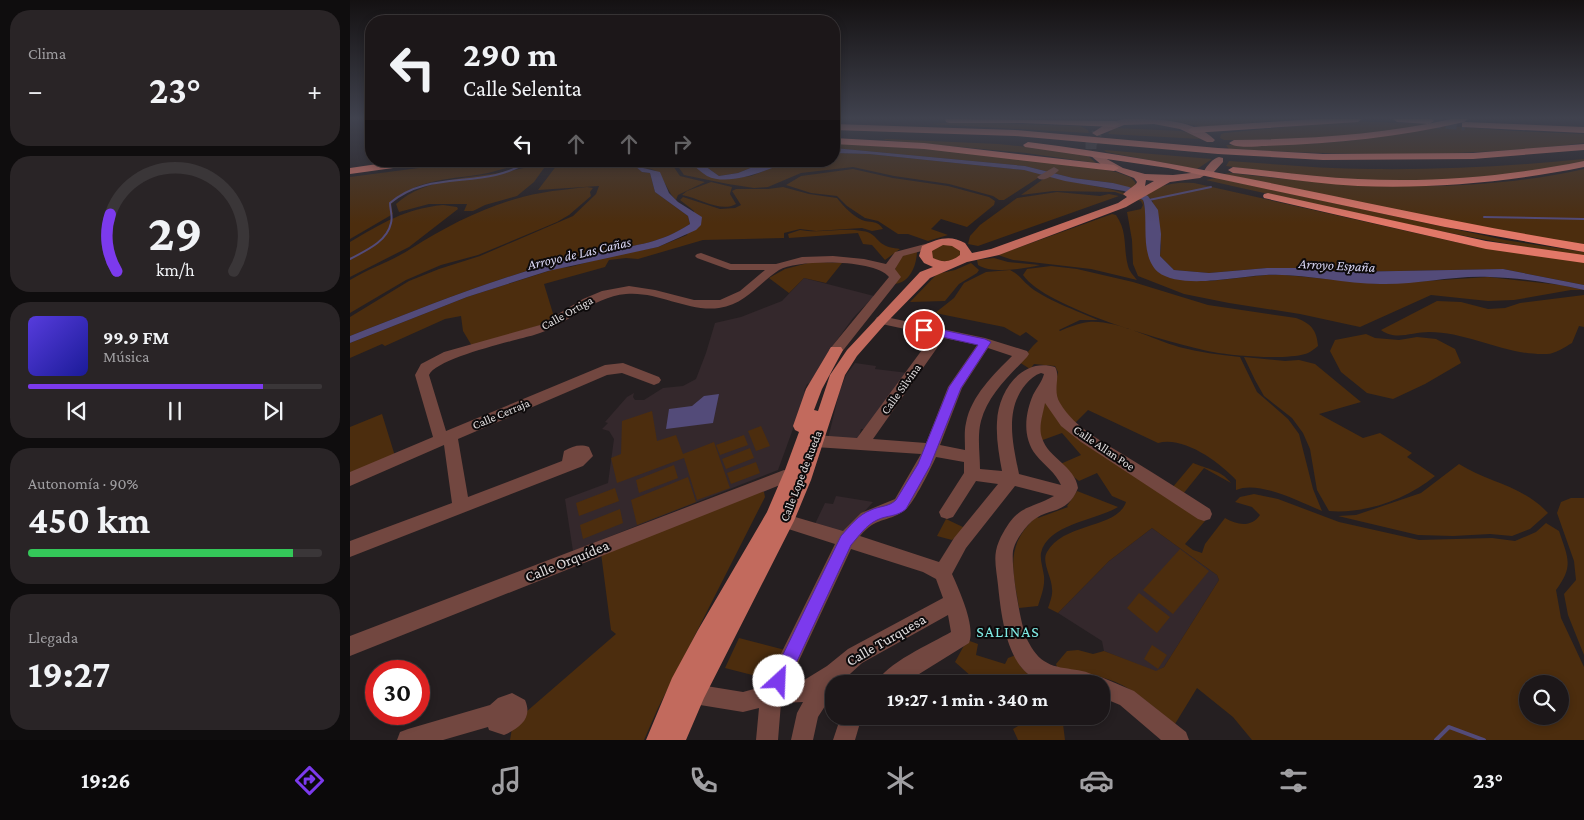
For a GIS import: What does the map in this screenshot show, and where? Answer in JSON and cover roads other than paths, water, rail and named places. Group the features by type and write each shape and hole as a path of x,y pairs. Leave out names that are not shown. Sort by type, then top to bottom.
{"highway":[{"path":"989,154 1114,168"},
{"path":"1131,154 1187,174 1457,239 1584,259"},
{"path":"1258,154 1344,165 1413,166 1504,162 1584,155"},
{"path":"1284,154 1339,158 1407,159 1531,154"},
{"path":"350,163 365,160"},
{"path":"1187,174 1239,171 1331,181 1416,184 1483,181 1519,177 1584,164"},
{"path":"350,171 379,167"},
{"path":"1210,173 1497,233 1584,248"}],"main road":[{"path":"1095,154 1114,168 1142,184 1168,179"},
{"path":"965,254 957,243 949,242 941,242 928,253 935,264 946,266 956,264 965,254 995,252 1127,199 1142,184 1187,174 1210,173 1219,160"},
{"name":"Calle Lope de Rueda","path":"658,740 680,686 731,592 732,581 789,473 821,391 842,351 918,272 928,253"},
{"name":"Calle Lope de Rueda","path":"674,740 694,694 784,521 810,458 838,375 852,353 925,276 946,266"},
{"name":"Calle Lope de Rueda","path":"789,473 814,389 836,350"},
{"path":"789,473 810,458"}],"street":[{"path":"1042,177 1054,170"},
{"path":"889,269 899,254 928,253"},
{"name":"Calle Ortiga","path":"701,256 730,267 776,267 815,259 834,259 889,269"},
{"name":"Calle Ortiga","path":"461,506 446,438 422,375 426,367 437,360 545,328 582,304 616,291 638,291 701,304 730,302 743,296 776,267"},
{"name":"Calle Lope de Rueda","path":"836,350 895,277 889,269"},
{"path":"882,320 985,342 1022,354 995,382 978,409 973,423 972,466 947,512"},
{"name":"Calle Silvina","path":"861,444 941,334"},
{"path":"767,740 771,697 846,540 862,523 874,514 896,509 901,504 924,466 955,387 985,342"},
{"name":"Calle Allan Poe","path":"1012,479 1005,443 1004,418 1019,384 1031,370 1038,367 1050,370 1052,373 1048,384 1052,403 1066,422 1086,438 1204,514"},
{"name":"Calle Cerraja","path":"350,479 612,368 623,368 654,380"},
{"path":"1048,384 1043,389 1038,401 1034,422 1034,440 1042,453 1066,475 1070,482 1067,494 1059,502 1038,509 1026,516 1013,532 1004,552 1015,635 1030,662 1051,675"},
{"path":"815,440 929,450 1012,479 1067,494"},
{"path":"350,549 577,462"},
{"name":"Calle Orquídea","path":"350,646 789,473"},
{"path":"943,573 960,543 1012,479"},
{"path":"784,521 927,565 943,573 954,602 962,636 898,675"},
{"name":"Calle Turquesa","path":"802,740 808,712 835,672 855,656 954,602"},
{"path":"694,694 743,702 771,697 785,692 804,692 835,672"},
{"path":"1110,691 1127,698 1178,740"},
{"path":"408,740 429,737 497,714"},
{"path":"844,740 849,725"}],"waterway":[{"path":"350,259 369,249 385,236 392,220 390,203 406,192 440,182 494,175 518,167"},
{"name":"Arroyo de Las Cañas","path":"1149,200 1211,187"},
{"path":"1484,217 1584,219"},
{"path":"1436,740 1449,727 1484,740"}],"district":[{"name":"SALINAS","path":"1008,631"}],"water label":[{"name":"Arroyo España","path":"1337,265"}]}
